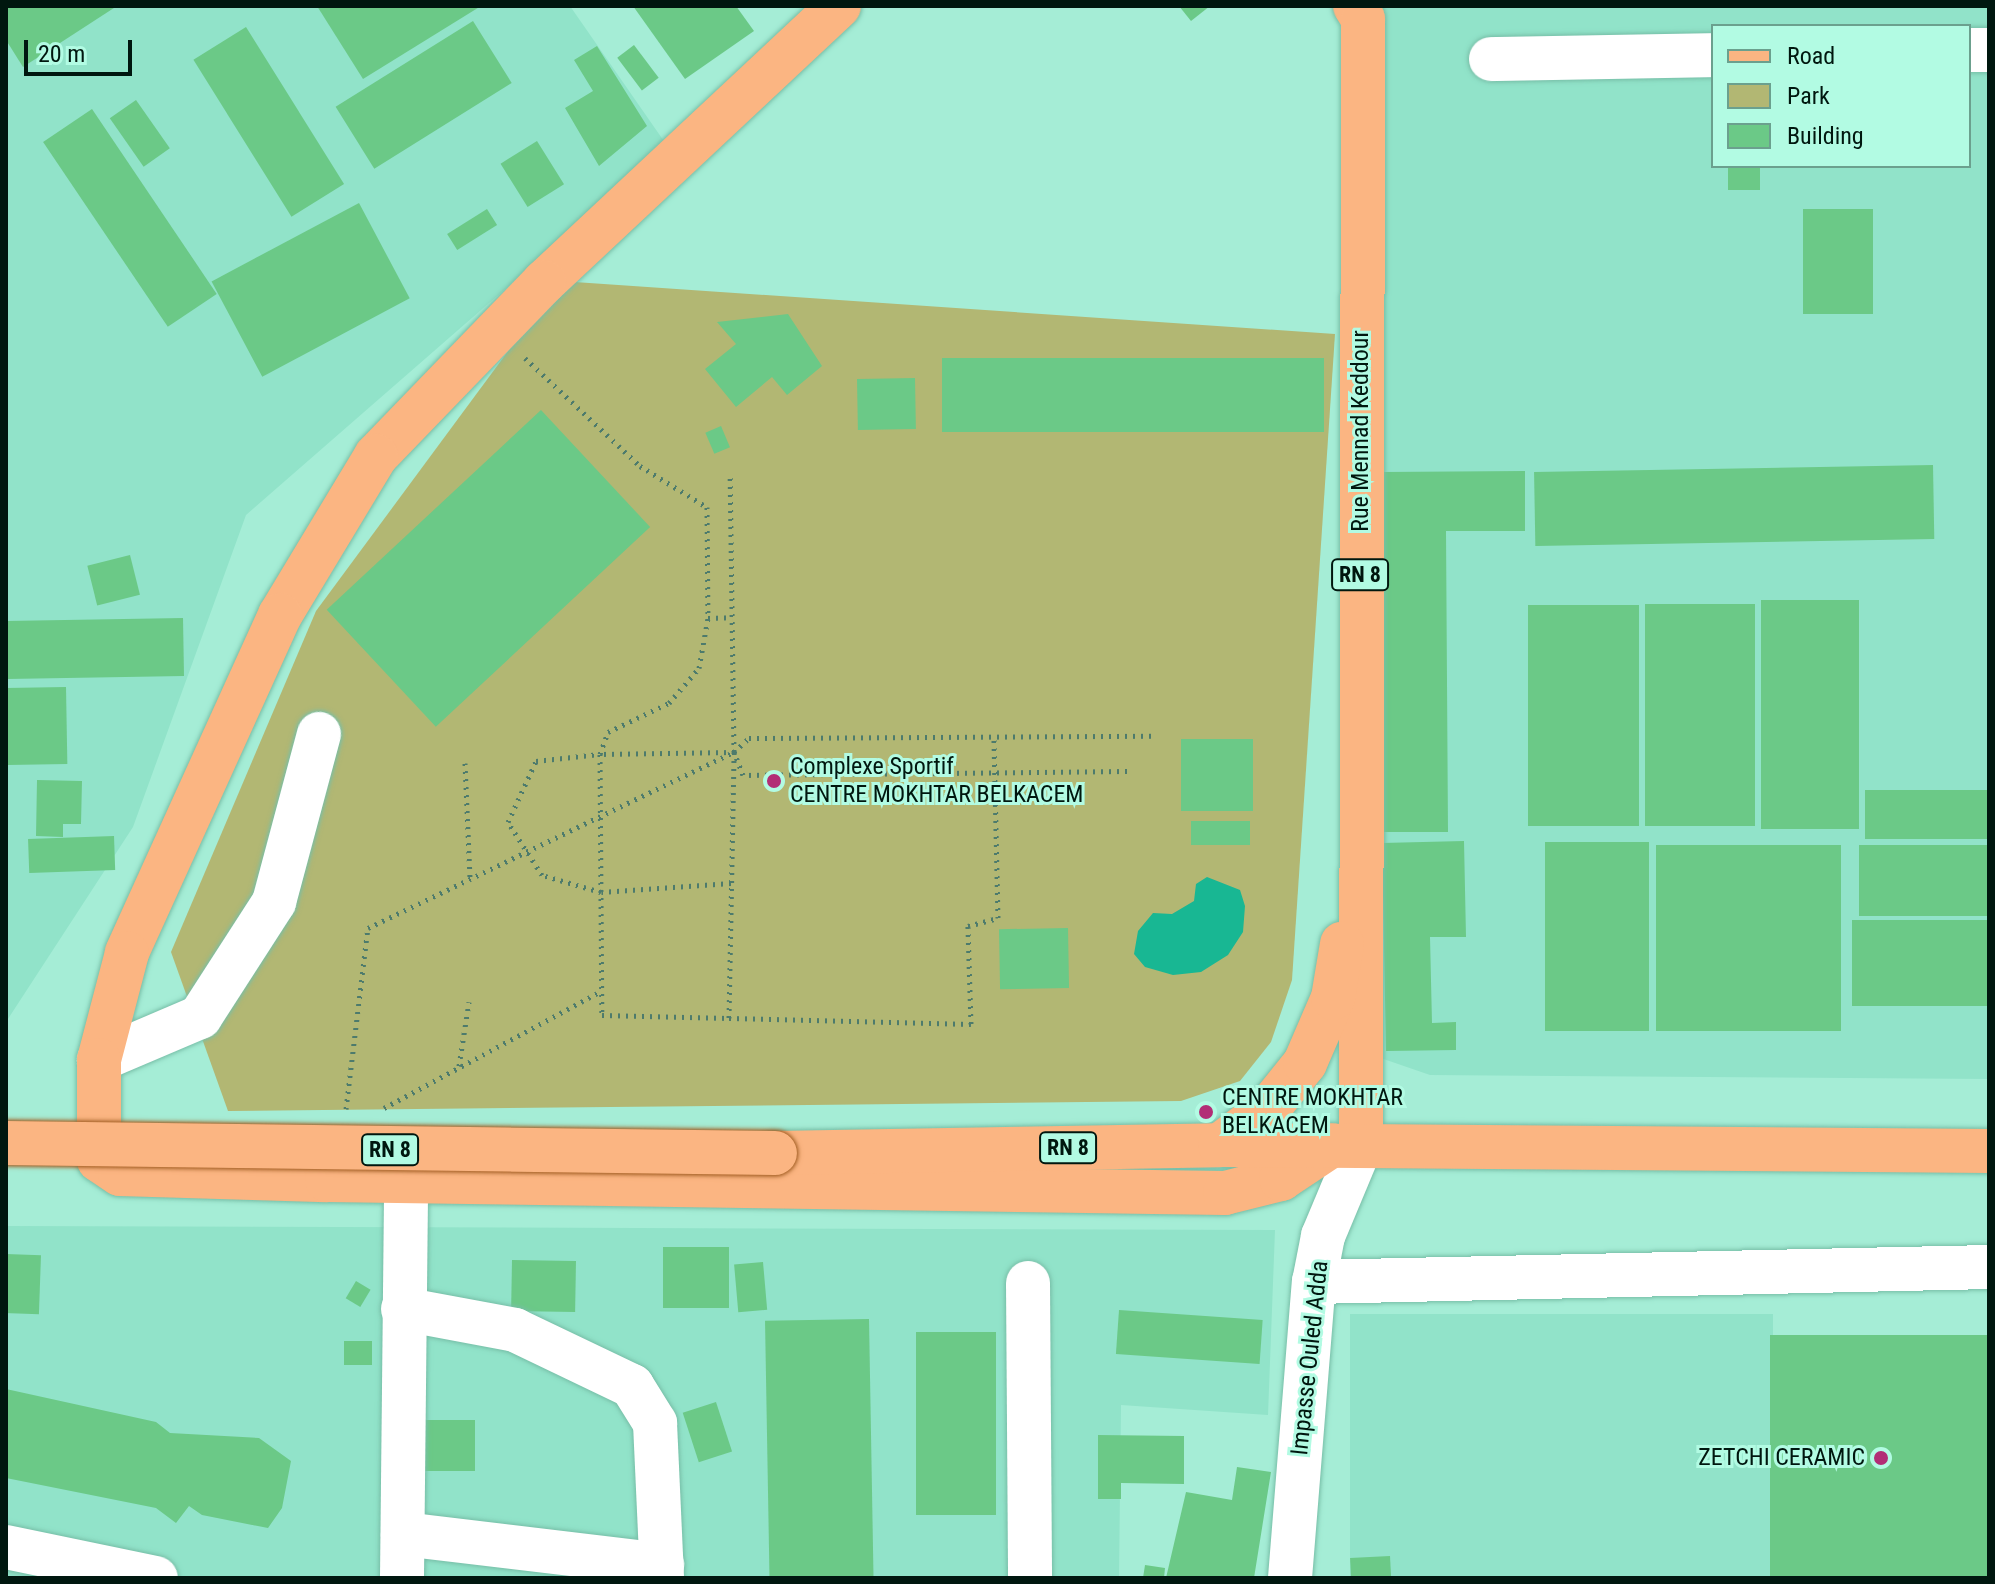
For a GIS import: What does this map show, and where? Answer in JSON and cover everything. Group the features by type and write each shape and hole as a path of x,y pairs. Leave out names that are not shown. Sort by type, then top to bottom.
{"main road":[{"path":"839,6 497,331 376,456 280,615 127,953 99,1060 94,1148 108,1169 406,1180 1225,1193 1281,1179 1347,1145 1989,1151"},
{"name":"Rue Mennad Keddour","path":"1347,1145 1363,900 1363,19 1355,6"},
{"path":"1220,1145 1268,1109 1305,1063 1333,998 1346,926 1363,900"},
{"name":"RN 8","path":"6,1143 775,1153 1347,1145"}],"lane":[{"path":"1491,59 1711,55"},
{"path":"99,1060 200,1017 274,902 319,734"},
{"name":"Impasse Ouled Adda","path":"1290,1578 1314,1282 1347,1145"},
{"path":"402,1578 406,1180"},
{"path":"1314,1282 1989,1267"},
{"path":"1028,1283 1030,1578"},
{"path":"403,1309 515,1330 632,1386 655,1423 662,1572 403,1534"},
{"path":"6,1547 156,1578"}],"path":[{"path":"497,331 640,466 707,507 708,618 699,668 669,703 608,732 600,754 602,1015 971,1024 968,926 998,918 994,737"},
{"path":"729,1018 734,752 730,473"},
{"path":"708,618 732,617"},
{"path":"345,1110 368,928 601,819 734,752 749,738 1155,736"},
{"path":"731,883 601,892 542,875 523,853 508,822 536,761 600,754 734,752"},
{"path":"734,752 743,775 1127,771"},
{"path":"465,763 470,879"},
{"path":"380,1109 601,991"},
{"path":"459,1067 469,1002"}],"shaded area":[{"path":"6,6 570,6 668,147 246,515 133,827 6,1022"},
{"path":"1383,6 1989,6 1989,1079 1430,1075 1369,1054"},
{"path":"1207,877 1240,890 1245,906 1243,932 1228,955 1201,972 1173,975 1145,967 1134,954 1138,931 1153,913 1172,914 1194,901 1196,884"},
{"path":"6,1226 1275,1230 1268,1415 1121,1405 1119,1578 6,1578"},
{"path":"1350,1314 1773,1314 1773,1578 1350,1578"}],"green space":[{"name":"Complexe Sportif CENTRE MOKHTAR BELKACEM","path":"560,281 1335,334 1292,980 1271,1042 1240,1081 1181,1101 228,1111 171,952 316,611"}],"building":[{"path":"6,6 117,6 23,67 6,40"},
{"path":"317,6 481,6 363,79"},
{"path":"633,6 736,6 754,31 685,79"},
{"path":"1179,6 1210,6 1191,21"},
{"path":"473,21 512,83 374,169 336,107"},
{"path":"246,27 344,184 291,217 193,60"},
{"path":"634,45 659,78 642,90 617,58"},
{"path":"597,46 647,126 599,166 565,108 593,91 574,60"},
{"path":"136,100 170,148 144,167 110,118"},
{"path":"92,109 217,294 168,327 43,142"},
{"path":"537,141 564,184 528,207 501,164"},
{"path":"1728,168 1760,168 1760,190 1728,190"},
{"path":"359,203 410,298 262,377 212,281"},
{"path":"487,209 497,225 457,250 447,234"},
{"path":"1803,209 1873,209 1873,314 1803,314"},
{"path":"788,314 822,366 787,395 772,377 736,407 705,369 736,344 717,322"},
{"path":"942,358 1324,358 1324,432 942,432"},
{"path":"915,378 916,429 858,430 857,379"},
{"path":"541,410 650,527 436,727 327,610"},
{"path":"721,426 730,447 714,454 705,433"},
{"path":"1933,465 1934,539 1535,546 1534,472"},
{"path":"1525,471 1525,531 1446,531 1448,832 1382,832 1383,472"},
{"path":"130,555 140,595 97,605 87,566"},
{"path":"1761,600 1859,600 1859,829 1761,829"},
{"path":"1645,604 1755,604 1755,826 1645,826"},
{"path":"1528,605 1639,605 1639,826 1528,826"},
{"path":"183,618 184,676 7,679 6,621"},
{"path":"66,687 67,764 7,765 6,688"},
{"path":"1181,739 1253,739 1253,811 1181,811"},
{"path":"37,780 82,781 81,824 63,824 63,837 36,836"},
{"path":"1865,790 1989,790 1989,839 1865,839"},
{"path":"1191,821 1250,821 1250,845 1191,845"},
{"path":"114,836 115,870 29,873 28,839"},
{"path":"1464,841 1466,937 1430,937 1432,1023 1456,1022 1456,1050 1386,1051 1382,843"},
{"path":"1545,842 1649,842 1649,1031 1545,1031"},
{"path":"1656,845 1841,845 1841,1031 1656,1031"},
{"path":"1859,845 1989,845 1989,916 1859,916"},
{"path":"1852,920 1989,920 1989,1006 1852,1006"},
{"path":"1068,928 1069,988 1000,989 999,929"},
{"path":"663,1247 729,1247 729,1308 663,1308"},
{"path":"6,1254 41,1255 39,1314 6,1313"},
{"path":"512,1260 576,1261 575,1312 511,1311"},
{"path":"763,1262 767,1310 738,1312 734,1265"},
{"path":"356,1281 371,1290 360,1307 346,1298"},
{"path":"1119,1310 1263,1320 1260,1364 1116,1354"},
{"path":"869,1319 874,1578 770,1578 765,1321"},
{"path":"916,1332 996,1332 996,1515 916,1515"},
{"name":"ZETCHI CERAMIC","path":"1770,1335 1989,1335 1989,1578 1770,1578"},
{"path":"344,1341 372,1341 372,1365 344,1365"},
{"path":"6,1389 156,1422 170,1433 259,1438 291,1461 282,1508 268,1528 202,1515 189,1506 176,1523 156,1508 6,1478"},
{"path":"716,1402 732,1451 699,1462 683,1413"},
{"path":"413,1420 475,1420 475,1471 413,1471"},
{"path":"1098,1435 1184,1436 1184,1484 1121,1483 1121,1499 1098,1499"},
{"path":"1237,1467 1271,1472 1254,1578 1166,1578 1186,1492 1232,1500"},
{"path":"1390,1556 1391,1578 1351,1578 1350,1558"},
{"path":"1145,1565 1165,1568 1164,1578 1143,1578"}],"place":[{"name":"Complexe Sportif CENTRE MOKHTAR BELKACEM","path":"774,781"},
{"name":"CENTRE MOKHTAR BELKACEM","path":"1206,1112"},
{"name":"ZETCHI CERAMIC","path":"1881,1458"}]}
